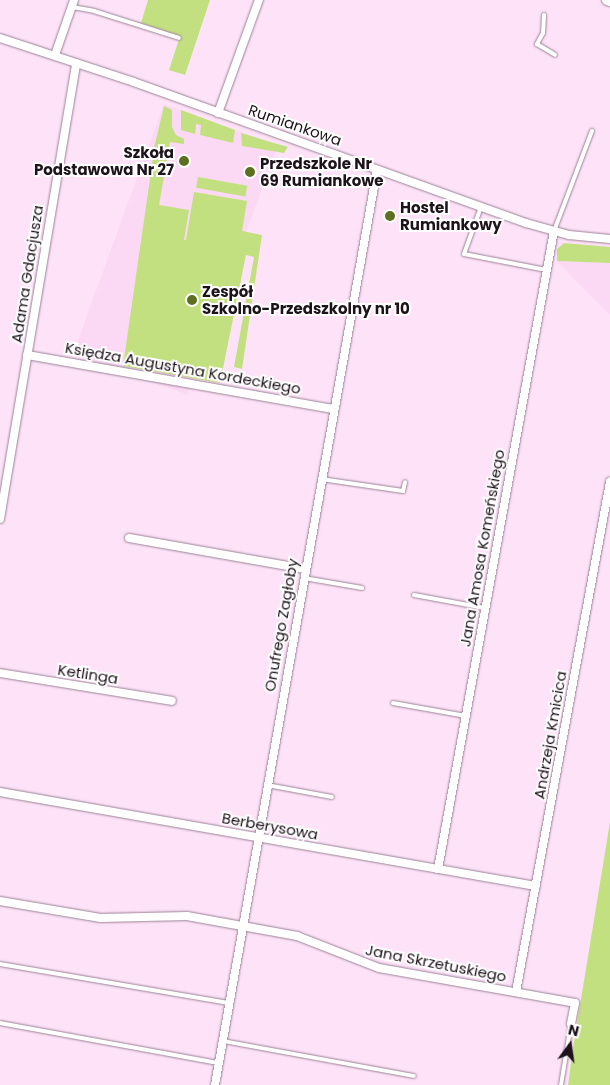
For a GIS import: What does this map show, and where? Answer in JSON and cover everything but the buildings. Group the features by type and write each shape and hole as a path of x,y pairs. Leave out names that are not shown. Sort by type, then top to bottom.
{"street":[{"path":"218,113 258,0"},
{"path":"55,56 73,4"},
{"name":"Rumiankowa","path":"0,38 76,63 481,207 554,231 610,239"},
{"name":"Adama Gdacjusza","path":"0,519 76,63"},
{"name":"Onufrego Zagłoby","path":"215,1085 333,409 377,170"},
{"name":"Jana Amosa Komeńskiego","path":"438,869 554,231"},
{"name":"Księdza Augustyna Kordeckiego","path":"27,355 333,409"},
{"name":"Andrzeja Kmicica","path":"516,992 610,482"},
{"path":"129,538 305,574"},
{"name":"Ketlinga","path":"0,673 172,701"},
{"name":"Berberysowa","path":"0,792 536,886"},
{"name":"Jana Skrzetuskiego","path":"0,901 101,918 187,916 314,941 379,968 575,1003 572,1024"}],"lane":[{"path":"73,4 179,38"},
{"path":"544,15 543,33 537,44 555,55"},
{"path":"554,231 592,131"},
{"path":"481,207 464,254 546,270"},
{"path":"321,479 403,491 405,482"},
{"path":"305,574 362,588"},
{"path":"414,595 485,608"},
{"path":"394,702 466,716"},
{"path":"267,786 332,797"},
{"path":"0,964 230,1003"},
{"path":"0,1023 219,1063"},
{"path":"561,1085 572,1024"},
{"path":"223,1041 414,1076"}],"shaded area":[{"name":"Zespół Szkolno-Przedszkolny nr 10","path":"164,104 278,145 187,394 73,353"},
{"path":"557,261 610,263 610,315 580,285"}],"green space":[{"path":"148,0 210,0 185,75 169,70 180,36 141,23"},
{"name":"Zespół Szkolno-Przedszkolny nr 10","path":"164,106 172,110 172,127 176,135 184,139 184,144 170,142 159,205 189,210 184,240 186,240 194,192 247,201 242,231 262,235 242,369 234,367 254,257 246,255 220,383 123,366 155,144"},
{"path":"181,110 235,130 233,143 200,135 201,125 196,124 195,134 181,130"},
{"path":"241,133 288,147 284,153 242,146"},
{"path":"198,177 247,186 245,197 196,188"},
{"path":"564,243 610,247 610,263 557,261 557,249"},
{"path":"610,822 610,1085 568,1085 573,1048"}],"place":[{"name":"Szkoła Podstawowa Nr 27","path":"184,161"},
{"name":"Przedszkole Nr 69 Rumiankowe","path":"250,172"},
{"name":"Hostel Rumiankowy","path":"390,216"},
{"name":"Zespół Szkolno-Przedszkolny nr 10","path":"192,300"}]}
